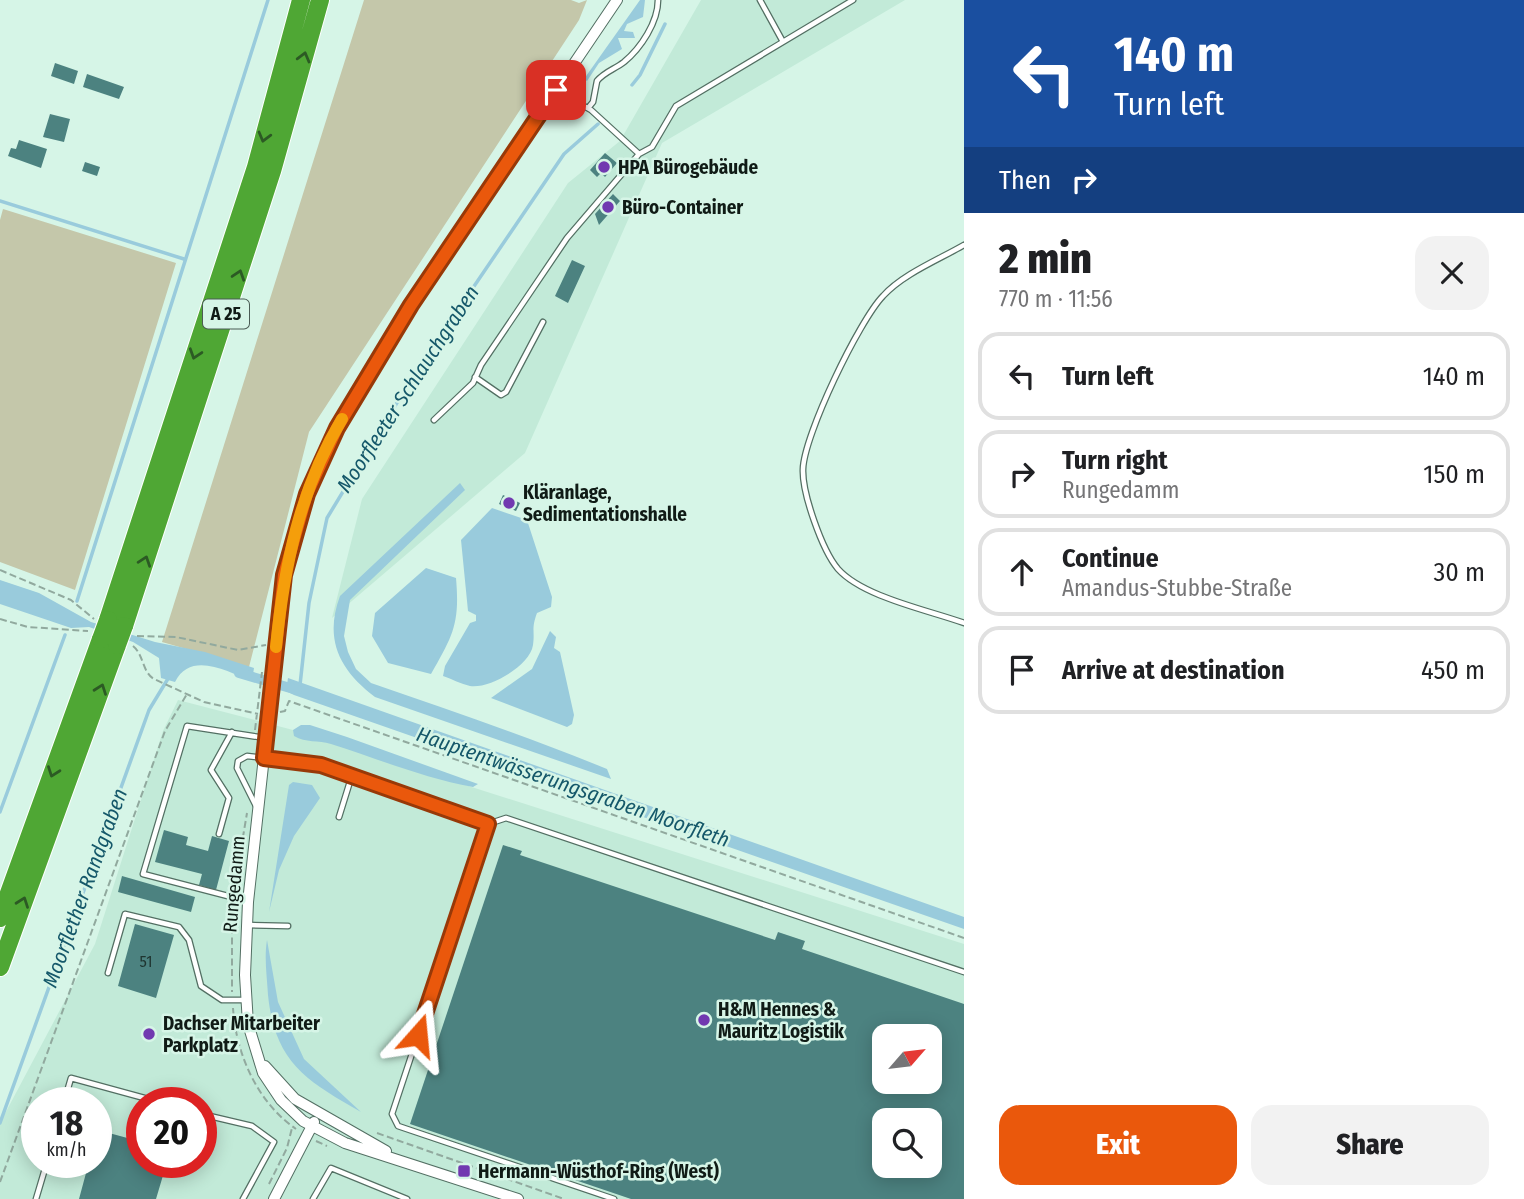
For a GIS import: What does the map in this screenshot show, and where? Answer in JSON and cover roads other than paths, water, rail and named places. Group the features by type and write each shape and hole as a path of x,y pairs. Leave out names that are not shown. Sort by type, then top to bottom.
{"highway":[{"name":"A 25","path":"115,626 256,167 301,0"},
{"name":"A 25","path":"0,967 272,171 320,0"},
{"name":"A 25","path":"0,918 110,640"}],"street":[{"name":"Rungedamm","path":"518,1199 396,1157 309,1131 272,1088 257,1055 248,1024 246,925 284,575 307,494 337,428 411,305 617,0"},
{"name":"Rungedamm","path":"257,1055 278,1082 319,1114 396,1157"},
{"path":"274,1199 319,1114"}],"lane":[{"path":"588,108 593,102 597,81 624,62 646,36 657,12 657,0"},
{"path":"760,0 782,40"},
{"path":"434,420 475,377 567,238 639,154 652,147 676,106 782,40 853,0"},
{"path":"556,90 594,112 639,154"},
{"path":"964,245 884,294 867,316 812,432 803,472 808,500 826,551 837,568 863,588 964,623"},
{"path":"475,377 493,391 501,394 506,392 543,322"},
{"path":"248,902 232,900 143,874 187,726 267,738"},
{"path":"219,834 229,798 211,770 232,732"},
{"path":"258,809 239,774 238,761 249,755 321,765 488,824 506,818 964,972"},
{"path":"339,817 352,775"},
{"path":"488,824 392,1114 398,1126 614,1199"},
{"path":"108,973 125,914 180,927 189,940 201,986 211,995 233,1001 246,999"},
{"path":"246,925 288,926"},
{"path":"68,1087 71,1078 104,1087"},
{"path":"217,1118 252,1126 274,1142 243,1199"},
{"path":"313,1199 331,1168 407,1199"},
{"path":"36,1199 42,1178"}],"water":[{"path":"640,0 645,0 643,17 627,24 624,31 633,32 635,38 618,38 622,49 599,63 587,81 584,79"},
{"path":"460,483 465,490 350,600 344,636 356,669 371,683 520,735 607,769 611,779 375,697 344,665 338,652 334,626 340,596"},
{"path":"492,508 527,520 552,597 551,607 537,613 533,645 525,661 497,680 470,686 443,676 445,666 470,623 476,621 476,615 468,611 461,540"},
{"path":"426,568 456,578 457,594 453,629 431,674 388,663 372,636 375,613"},
{"path":"0,580 39,593 91,622 254,668 252,681 221,669 200,665 182,672 175,682 161,678 159,658 133,642 89,627 71,628 0,604"},
{"path":"550,631 556,637 554,648 560,652 574,715 572,724 567,727 491,698 532,669"},
{"path":"288,678 964,917 964,929 294,695 286,691"},
{"path":"301,725 310,725 347,737 478,784 473,787 437,779 331,744 294,736 293,730"},
{"path":"293,782 312,785 320,798 294,836 279,870 269,912 289,785"},
{"path":"267,940 278,1002 304,1059 361,1112 309,1079 286,1053 272,1018 268,995"}],"waterway":[{"path":"77,601 268,0"},
{"name":"Moorfleeter Schlauchgraben","path":"632,85 640,75 665,24"},
{"name":"Moorfleeter Schlauchgraben","path":"300,685 309,603 327,518 415,373 564,154 598,124"},
{"path":"0,201 184,259"},
{"path":"0,812 65,635"},
{"name":"Hauptentwässerungsgraben Moorfleth","path":"239,673 297,690"},
{"name":"Moorflether Randgraben","path":"0,1123 149,710 169,677"}],"place":[{"name":"HPA Bürogebäude","path":"604,167"},
{"name":"Büro-Container","path":"608,207"},
{"name":"Kläranlage, Sedimentationshalle","path":"509,503"},
{"name":"H&M Hennes & Mauritz Logistik","path":"704,1020"},
{"name":"Dachser Mitarbeiter Parkplatz","path":"149,1034"},
{"name":"Hermann-Wüsthof-Ring (West)","path":"464,1171"}]}
